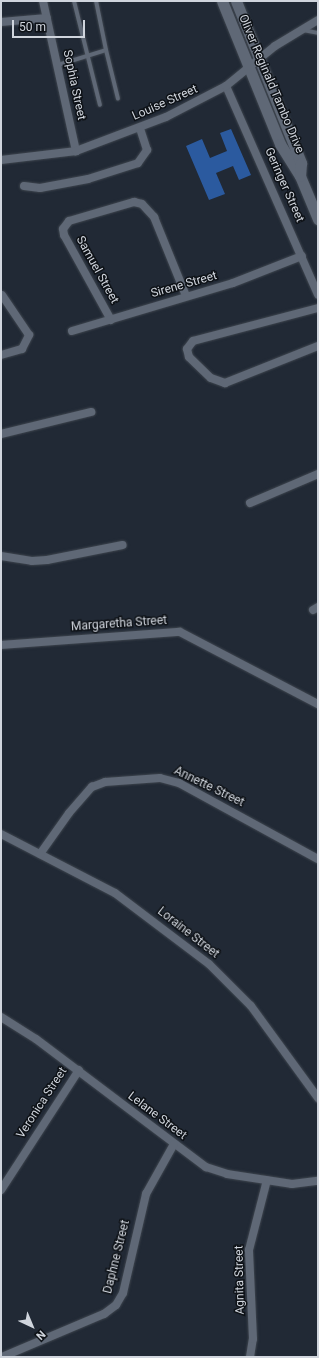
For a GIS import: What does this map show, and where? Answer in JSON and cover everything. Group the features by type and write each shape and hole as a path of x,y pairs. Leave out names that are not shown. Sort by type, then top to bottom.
{"main road":[{"name":"Oliver Reginald Tambo Drive","path":"222,1 280,144 300,176 318,219"},
{"name":"Oliver Reginald Tambo Drive","path":"236,1 301,163 300,176"}],"street":[{"name":"Sophia Street","path":"43,1 48,18 76,151"},
{"path":"1,22 48,18"},
{"name":"Louise Street","path":"1,160 76,151 140,128 202,100 226,86 260,58 318,20"},
{"name":"Geringer Street","path":"226,86 318,295"},
{"path":"24,186 40,188 75,181 138,163 147,150 140,128"},
{"name":"Samuel Street","path":"111,320 64,234 63,229 69,221 134,202 142,204 154,217 186,296"},
{"name":"Sirene Street","path":"72,331 186,296 233,284 302,256"},
{"path":"1,356 22,349 29,335 2,295"},
{"path":"318,308 193,341 187,349 189,357 211,378 225,382 318,346"},
{"path":"1,434 91,412"},
{"path":"250,503 318,474"},
{"path":"1,556 42,560 123,545"},
{"name":"Margaretha Street","path":"1,645 180,632 318,704"},
{"name":"Annette Street","path":"40,854 69,813 92,787 105,782 160,778 179,783 318,859"},
{"name":"Loraine Street","path":"1,834 115,893 224,977 265,1024 318,1098"},
{"name":"Lelane Street","path":"1,1017 36,1039 206,1168 228,1174 303,1184 318,1180"},
{"name":"Veronica Street","path":"1,1190 78,1070"},
{"name":"Daphne Street","path":"2,1357 104,1314 116,1305 123,1293 146,1194 174,1144"},
{"name":"Agnita Street","path":"250,1357 253,1339 249,1250 267,1180"}],"lane":[{"path":"74,1 100,106"},
{"path":"96,1 118,99"},
{"path":"301,30 318,33"},
{"path":"58,65 106,50"}],"building":[{"path":"231,129 251,175 239,180 233,166 216,173 225,194 209,200 186,146 202,139 210,158 227,151 220,133"}]}
